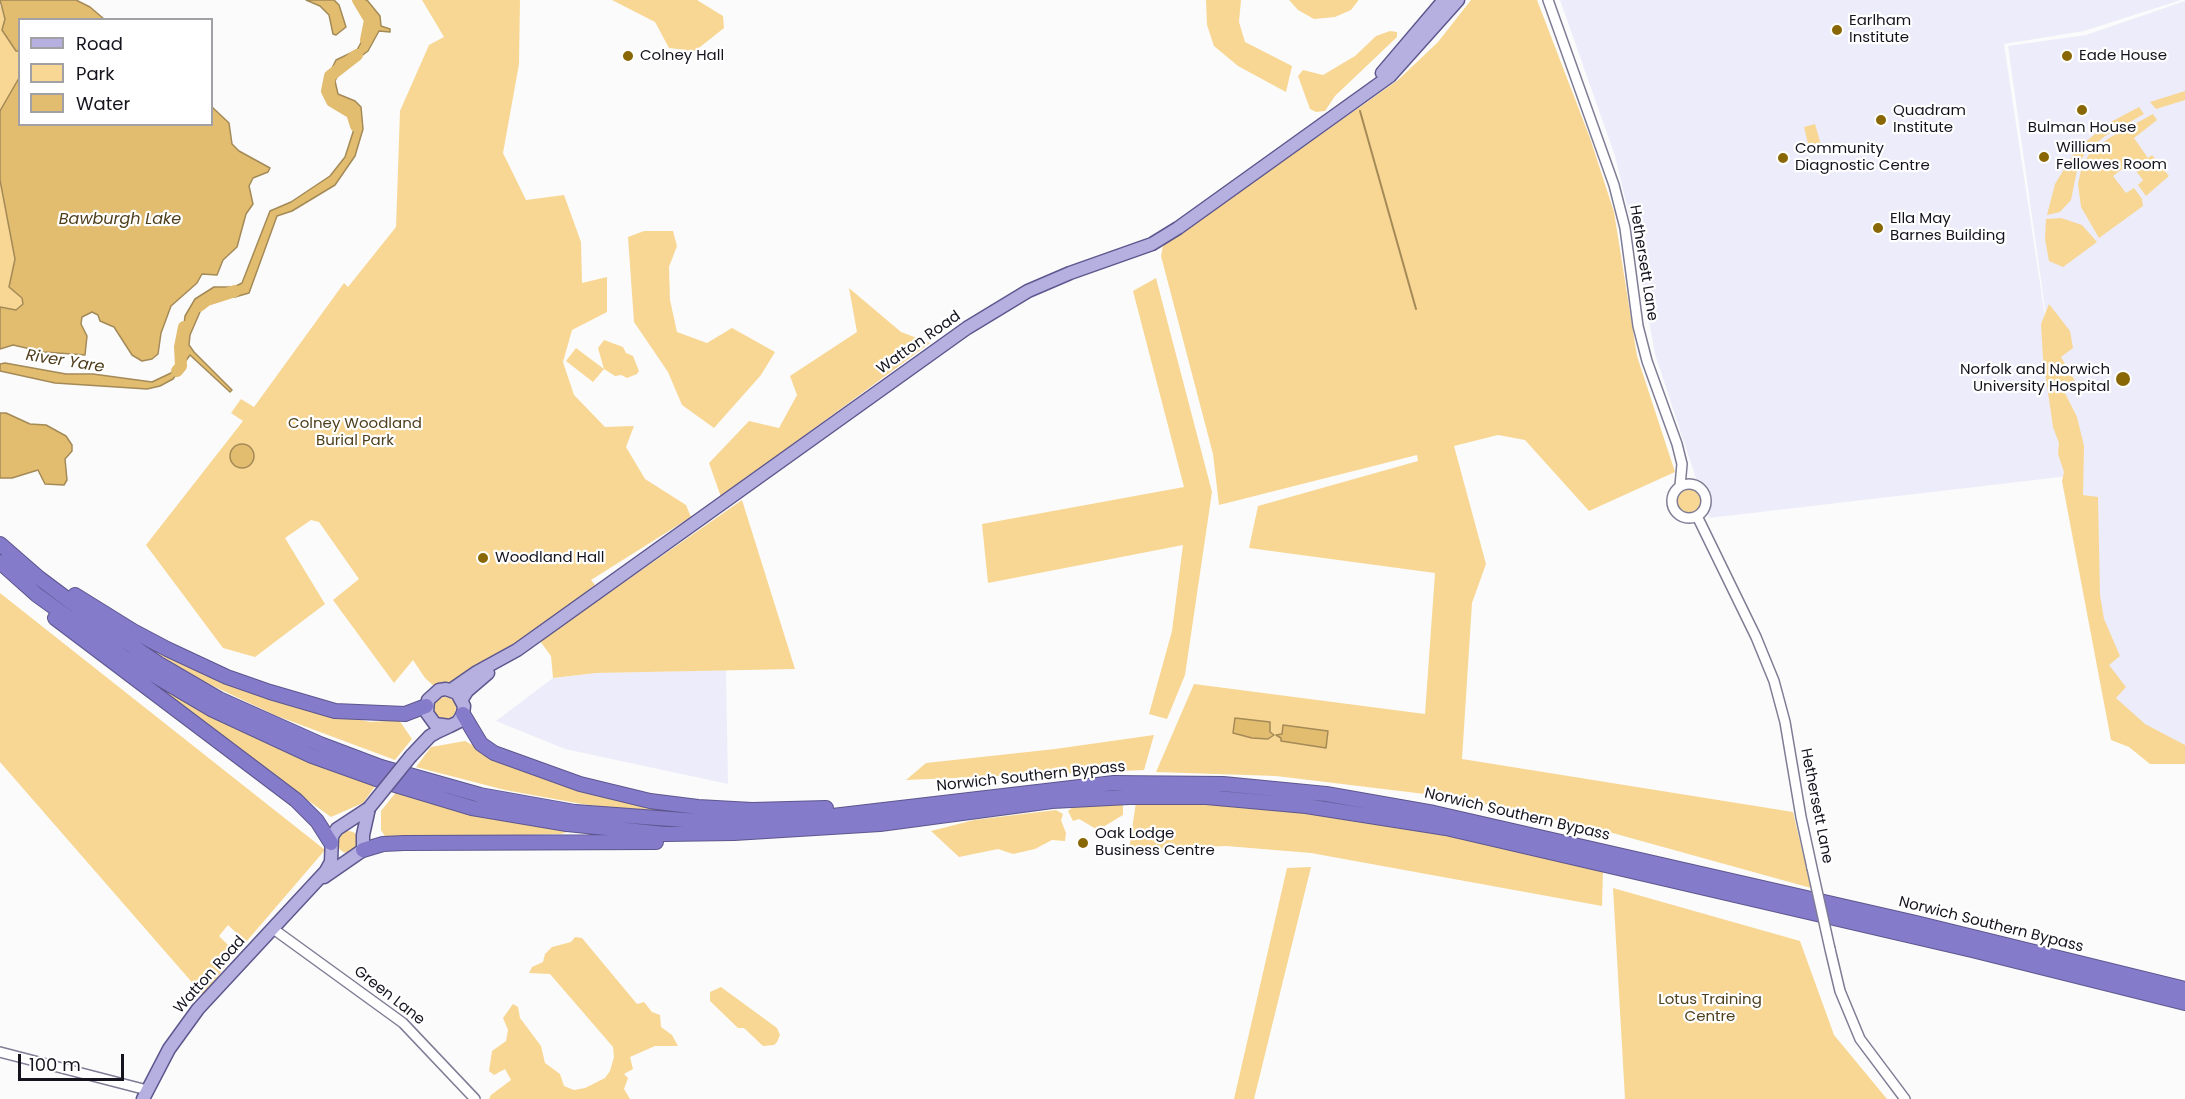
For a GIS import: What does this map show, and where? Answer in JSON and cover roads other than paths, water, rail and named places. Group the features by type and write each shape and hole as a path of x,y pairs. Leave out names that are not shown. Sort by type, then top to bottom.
{"highway":[{"path":"0,538 50,579 100,612 133,632 228,677 335,711 405,714 424,712"},
{"name":"Norwich Southern Bypass","path":"0,544 39,578 107,629 219,699 340,752 431,782 480,795 575,812 637,818 726,821 824,817 1062,787 1114,783 1222,784 1378,802 1457,818 1916,923 2185,989"},
{"name":"Norwich Southern Bypass","path":"0,562 81,627 123,657 185,695 312,756 423,794 521,817 665,834 734,833 880,824 1052,801 1206,796 1387,817 1446,828 1972,950 2185,1003"},
{"path":"0,572 77,637 296,800 317,821 332,847"},
{"path":"463,714 482,744 494,753 580,784 650,801 698,807 752,810 845,807 1062,787"},
{"path":"357,854 383,844 670,842 776,836 880,824"}],"main road":[{"name":"Watton Road","path":"1364,94 1444,0"},
{"name":"Watton Road","path":"462,699 467,691 512,653 967,328 1028,291 1070,273 1152,244 1178,228 1390,76 1458,0"},
{"name":"Watton Road","path":"420,746 424,712 432,695 439,690 452,690 477,672 512,653"},
{"path":"452,690 462,699 463,714"},
{"path":"424,712 435,724 450,726"},
{"name":"Watton Road","path":"145,1095 169,1049 191,1017 315,883 331,862 337,829 369,808 430,736 458,722 463,714"},
{"name":"Watton Road","path":"315,883 357,854 369,808"},
{"path":"345,825 352,826 363,835"},
{"path":"332,847 343,859 357,854"}],"street":[{"name":"Hethersett Lane","path":"1548,0 1614,185 1625,228 1642,344 1682,464 1692,484 1702,489 1706,500 1702,512 1697,516 1684,517 1674,509 1673,496 1680,486 1682,464"},
{"path":"1680,486 1692,484"},
{"name":"Hethersett Lane","path":"1697,516 1756,637 1774,681 1785,722 1801,816 1840,992 1860,1040 1905,1099"},
{"name":"Green Lane","path":"272,928 404,1023 475,1099"},
{"path":"0,1052 145,1095"}],"water":[{"path":"0,0 76,0 90,7 103,18 18,18 18,51 2,30 5,19"},
{"path":"306,0 334,0 339,5 346,27 336,35 333,34 329,15 320,6"},
{"path":"355,0 367,0 380,16 381,26 390,29 390,32 379,31 368,51 351,64 343,65 335,81 338,94 355,101 361,107 363,129 355,156 335,185 292,211 277,216 249,293 235,297 220,295 203,305 190,335 189,345 194,352 232,390 230,392 190,355 173,379 160,386 147,389 55,383 0,371 0,364 5,363 66,374 93,374 152,382 171,373 180,361 185,316 195,299 214,287 234,287 242,283 270,211 291,202 330,176 345,157 355,126 354,116 349,109 329,97 327,78 336,60 357,50 370,26 371,19"},
{"name":"Bawburgh Lake","path":"18,80 18,126 213,126 213,108 229,123 232,144 239,151 270,168 268,172 253,178 249,186 253,204 246,214 237,247 223,260 217,275 202,274 197,283 171,306 161,333 158,354 152,359 142,361 132,355 114,327 100,321 98,315 92,312 82,317 81,324 87,336 85,355 44,352 13,345 0,349 0,307 16,310 23,304 22,298 9,287 15,259 0,180 0,111"},
{"path":"0,413 6,413 30,424 46,425 66,436 72,445 72,451 65,459 67,480 64,485 45,484 38,470 12,478 0,478"},
{"path":"242,444 251,447 254,456 251,465 242,468 233,465 230,456 233,447"},
{"path":"1235,718 1270,722 1270,732 1274,735 1268,739 1233,733"},
{"path":"1283,725 1328,731 1326,748 1281,741 1281,738 1276,735 1282,734"}],"waterway":[{"name":"River Yare","path":"358,0 370,20 366,40"},
{"name":"River Yare","path":"356,126 352,113 332,101 327,91 330,76 357,55"},
{"path":"1360,111 1416,309"},
{"name":"River Yare","path":"199,306 207,300 235,291"},
{"name":"River Yare","path":"177,371 181,366 180,347 184,327"}],"place":[{"name":"Earlham Institute","path":"1837,30"},
{"name":"Colney Hall","path":"628,56"},
{"name":"Eade House","path":"2067,56"},
{"name":"Bulman House","path":"2082,110"},
{"name":"Quadram Institute","path":"1881,120"},
{"name":"William Fellowes Room","path":"2044,157"},
{"name":"Community Diagnostic Centre","path":"1783,158"},
{"name":"Ella May Barnes Building","path":"1878,228"},
{"name":"Norfolk and Norwich University Hospital","path":"2123,379"},
{"name":"Woodland Hall","path":"483,558"},
{"name":"Oak Lodge Business Centre","path":"1083,843"}],"park label":[{"name":"Colney Woodland Burial Park","path":"355,432"},
{"name":"Lotus Training Centre","path":"1710,1008"}]}
